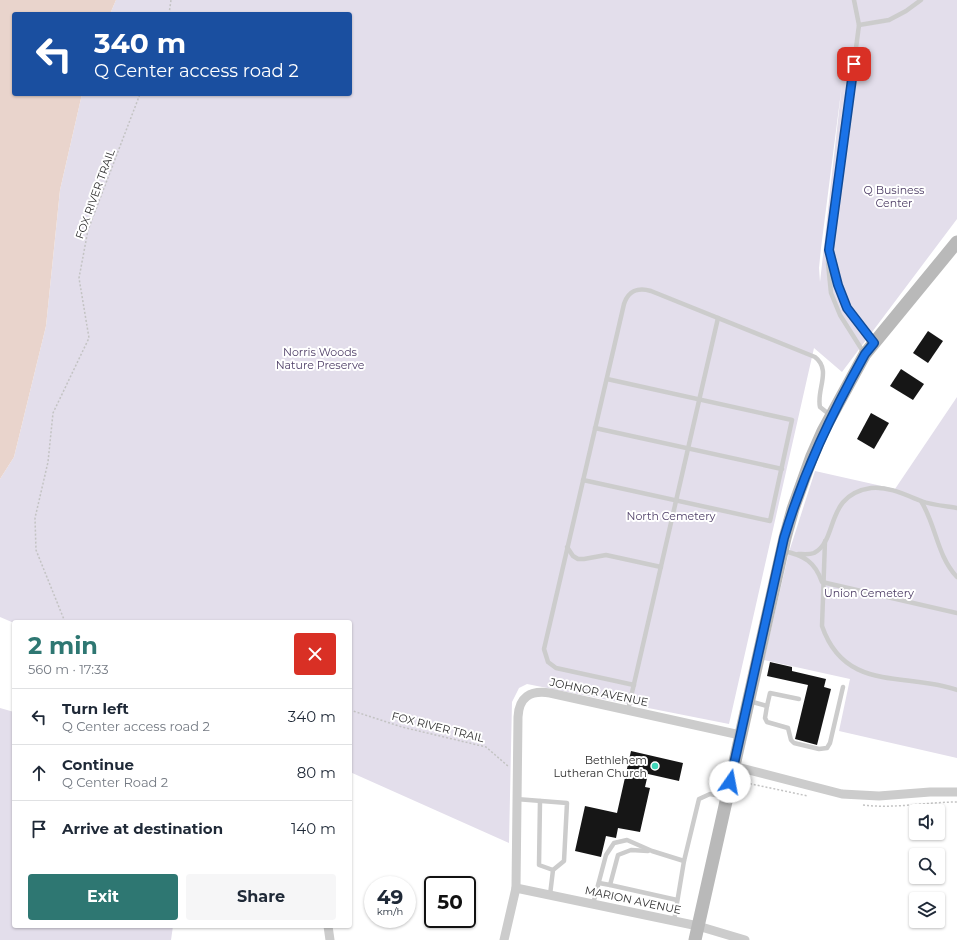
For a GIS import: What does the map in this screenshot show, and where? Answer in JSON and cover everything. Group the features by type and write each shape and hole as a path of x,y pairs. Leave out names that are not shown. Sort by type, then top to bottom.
{"main road":[{"path":"695,940 747,701 782,551 802,483 815,450 865,354 957,242"}],"street":[{"name":"JOHNOR AVENUE","path":"504,940 516,888 516,769 518,710 525,697 531,693 550,693 740,735"},
{"path":"733,766 842,794 879,796 930,792 957,792"},
{"name":"MARION AVENUE","path":"516,888 698,926 745,940"},
{"path":"328,928 330,940"}],"lane":[{"path":"854,0 859,25 828,263 831,293 840,316 865,354"},
{"path":"859,25 889,20 921,0"},
{"path":"829,250 838,285 847,308 874,343"},
{"path":"634,685 556,668 548,662 545,654 545,643 624,304 632,292 641,289 651,291 818,360 823,374 820,407 832,416"},
{"path":"628,710 718,318"},
{"path":"583,480 770,521 792,420 607,379"},
{"path":"595,428 782,469"},
{"path":"957,508 921,501 907,494 880,488 872,488 858,492 839,507 825,541 822,582 822,626 830,645 844,660 867,674 881,678 939,684 957,690"},
{"path":"921,501 928,513 945,560 957,577"},
{"path":"798,554 814,553 825,541"},
{"path":"567,547 573,556 578,558 584,559 606,555 661,567"},
{"path":"782,551 805,557 815,567 822,582"},
{"path":"822,582 957,612"},
{"path":"799,700 770,693 765,718 766,722 788,728 791,740 794,743 819,749 827,748 830,743 843,687"},
{"path":"747,701 767,706"},
{"path":"674,921 684,861 699,799 710,794 726,797"},
{"path":"516,799 567,803 564,862 553,870 550,895"},
{"path":"540,801 539,865 553,870"},
{"path":"593,904 606,855 614,843 627,840 652,851 684,861"},
{"path":"610,884 618,855 631,850 652,851"},
{"path":"599,882 677,900"}],"path":[{"path":"169,12 170,0"},
{"name":"FOX RIVER TRAIL","path":"64,620 36,550 34,518 48,462 53,413 89,338 79,278 88,230 139,96"},
{"name":"FOX RIVER TRAIL","path":"352,711 402,727 486,747 506,765 516,769"}],"green space":[{"name":"Norris Woods Nature Preserve","path":"116,0 957,0 957,219 842,372 814,348 729,724 527,684 519,688 512,702 509,843 352,773 352,620 12,620 12,622 0,617 0,479 14,457 46,326 60,190 82,96 352,96 352,12 111,12","holes":["842,84 820,282 819,268 821,248"]},
{"name":"Union Cemetery","path":"957,397 957,758 839,731 850,679 764,660 789,552 815,471 895,489"},
{"path":"0,708 12,711 12,928 173,928 171,940 0,940"}],"shaded area":[{"path":"0,0 116,0 111,12 12,12 12,96 82,96 60,190 46,326 14,457 0,479"}],"building":[{"path":"928,331 943,341 928,363 913,353"},
{"path":"901,369 924,384 913,400 890,386"},
{"path":"871,413 889,423 874,449 857,439"},
{"path":"770,662 792,667 792,671 826,679 824,687 831,689 817,745 795,739 808,685 767,676"},
{"path":"631,751 683,763 679,781 648,774 645,787 650,788 640,832 618,828 616,838 606,836 601,857 575,851 585,806 617,813"}],"place":[{"name":"Bethlehem Lutheran Church","path":"655,766"}],"route":[{"path":"730,782 784,538 793,509 812,456 823,431 865,354 874,343 847,308 838,285 829,250 854,64"}],"park label":[{"name":"Q Business Center","path":"894,196"},
{"name":"North Cemetery","path":"671,516"}]}
